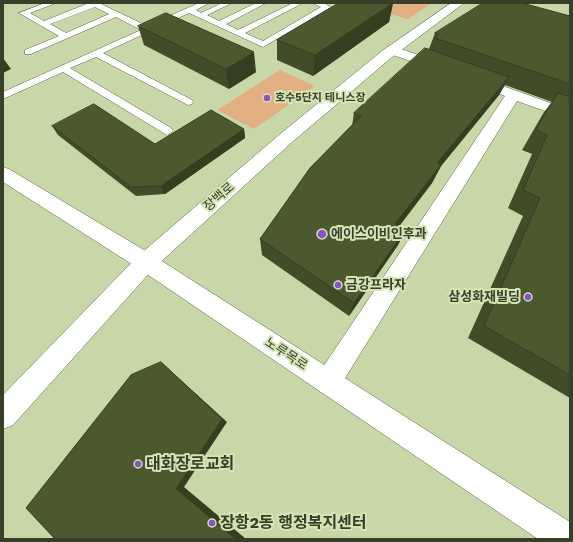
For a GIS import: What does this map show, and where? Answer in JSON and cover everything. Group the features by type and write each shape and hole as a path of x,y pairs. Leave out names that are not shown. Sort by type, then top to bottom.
{"street":[{"name":"장백로","path":"3,416 146,262 291,134 392,50 458,3"},
{"path":"392,50 457,74"},
{"path":"486,84 570,115"},
{"path":"328,382 514,94"},
{"name":"노루목로","path":"3,173 146,262 567,539"}],"lane":[{"path":"52,3 24,13 64,35"},
{"path":"3,96 205,3"},
{"path":"202,15 228,3"},
{"path":"219,24 262,3"},
{"path":"238,33 299,3"},
{"path":"189,10 263,44 327,7 316,3"},
{"path":"43,24 94,4 148,30"},
{"path":"28,52 64,35 116,14"},
{"path":"96,53 188,102"},
{"path":"63,68 167,131"}],"shaded area":[{"path":"391,3 432,3 408,19 380,11"},
{"name":"호수5단지 테니스장","path":"280,70 315,86 254,129 217,110"}],"building":[{"path":"339,3 393,3 315,55 277,40"},
{"path":"483,3 522,3 570,16 570,84 435,38 439,34 435,33"},
{"path":"166,13 254,52 226,69 138,26"},
{"path":"425,48 509,77 437,163 441,165 395,224 406,229 354,303 260,239 310,168 361,116 354,113"},
{"name":"삼성화재빌딩","path":"558,93 570,97 570,375 484,326 540,198 523,190 547,135 536,130"},
{"path":"94,104 155,144 211,110 244,129 161,186 131,187 52,126"},
{"name":"대화장로교회","path":"161,362 222,419 176,489 235,539 55,539 26,508 131,375"}],"place":[{"name":"호수5단지 테니스장","path":"267,98"},
{"name":"에이스이비인후과","path":"322,234"},
{"name":"금강프라자","path":"338,285"},
{"name":"삼성화재빌딩","path":"528,297"},
{"name":"대화장로교회","path":"138,464"},
{"name":"장항2동 행정복지센터","path":"212,523"}]}
